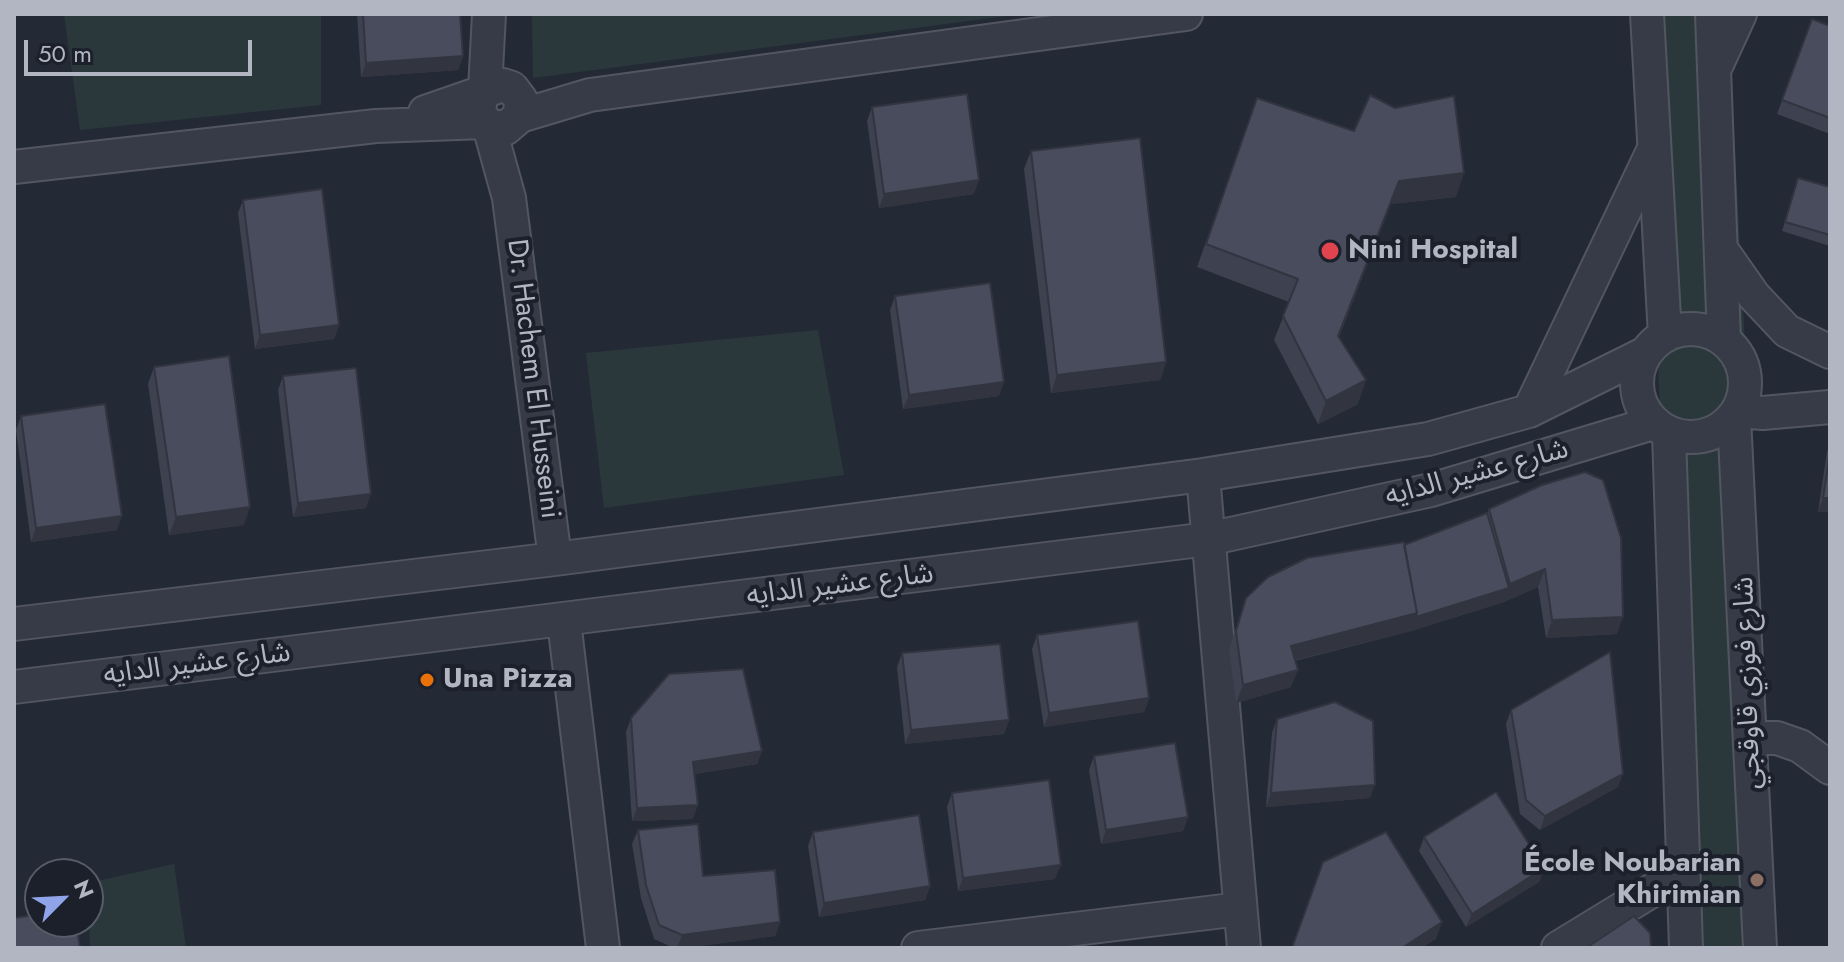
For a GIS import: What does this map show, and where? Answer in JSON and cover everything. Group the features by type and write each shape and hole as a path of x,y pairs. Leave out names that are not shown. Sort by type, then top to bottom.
{"street":[{"path":"14,167 376,126 1186,14"},
{"path":"1647,14 1654,150 1655,344 1636,381 1644,410 1661,428 1687,438 1705,437 1736,414 1830,407"},
{"path":"1712,14 1724,340"},
{"path":"1715,66 1740,14"},
{"name":"Dr. Hachem El Husseini","path":"489,17 555,559"},
{"path":"1529,411 1654,150"},
{"path":"1721,249 1754,296 1787,331 1830,352"},
{"path":"1655,344 1684,329 1706,330 1724,340 1735,351 1746,380 1736,414"},
{"name":"شارع عشير الدايه","path":"14,624 555,559 1203,475 1428,439 1529,411 1655,344"},
{"name":"شارع فوزي قاوقجي","path":"1736,414 1760,948"},
{"path":"1661,428 1686,948"},
{"name":"شارع عشير الدايه","path":"14,687 1208,539 1431,490 1661,428"},
{"path":"1203,475 1244,948"},
{"path":"564,621 603,948"},
{"path":"1751,738 1777,738 1800,746 1830,768"},
{"path":"1558,948 1684,871"},
{"path":"925,948 1240,909"}],"shaded area":[{"path":"64,14 321,14 321,105 80,130"},
{"path":"532,14 1022,14 533,78"},
{"path":"1643,14 1728,14 1776,948 1683,948"},
{"path":"818,330 844,475 604,508 586,353"},
{"path":"174,864 186,948 90,948 90,938 104,938 104,879"}],"building":[{"path":"363,14 460,14 463,56 366,63"},
{"path":"1812,19 1830,26 1830,118 1782,100"},
{"path":"967,94 979,180 884,194 872,107"},
{"path":"1370,95 1395,108 1454,96 1464,173 1399,181 1338,336 1366,380 1326,401 1283,316 1298,279 1206,244 1257,98 1354,131"},
{"path":"1140,138 1166,362 1057,375 1031,151"},
{"path":"1798,178 1830,187 1830,235 1785,222"},
{"path":"322,189 339,325 260,335 243,200"},
{"path":"990,283 1004,382 909,395 895,296"},
{"path":"229,356 250,507 176,517 154,367"},
{"path":"356,368 371,494 298,503 283,376"},
{"path":"105,404 122,516 36,528 21,416"},
{"path":"1830,452 1830,498 1823,498"},
{"path":"1585,472 1603,480 1621,538 1623,617 1552,620 1545,569 1510,584 1489,509 1542,485"},
{"path":"1487,513 1509,588 1416,617 1404,545"},
{"path":"1404,542 1417,613 1291,646 1298,670 1243,685 1236,631 1246,598 1268,577 1307,558"},
{"path":"1138,621 1149,698 1049,713 1037,635"},
{"path":"1000,644 1009,720 911,730 902,653"},
{"path":"1610,652 1623,774 1545,816 1526,800 1511,710"},
{"path":"743,669 762,751 693,762 698,805 637,808 631,718 669,674"},
{"path":"1335,702 1373,721 1375,785 1271,793 1277,719"},
{"path":"1175,743 1188,817 1106,830 1094,756"},
{"path":"1049,780 1061,865 963,878 952,793"},
{"path":"1496,792 1544,868 1472,914 1424,837"},
{"path":"919,815 930,886 824,903 813,832"},
{"path":"698,824 703,876 775,870 780,922 682,935 659,925 646,885 638,830"},
{"path":"1386,832 1442,922 1402,948 1292,948 1323,862"},
{"path":"24,916 24,938 78,938 80,948 14,948 14,918"},
{"path":"1634,916 1650,933 1651,948 1586,948"}],"place":[{"name":"Nini Hospital","path":"1330,251"},
{"name":"Una Pizza","path":"427,680"},
{"name":"École Noubarian Khirimian","path":"1757,880"}]}
